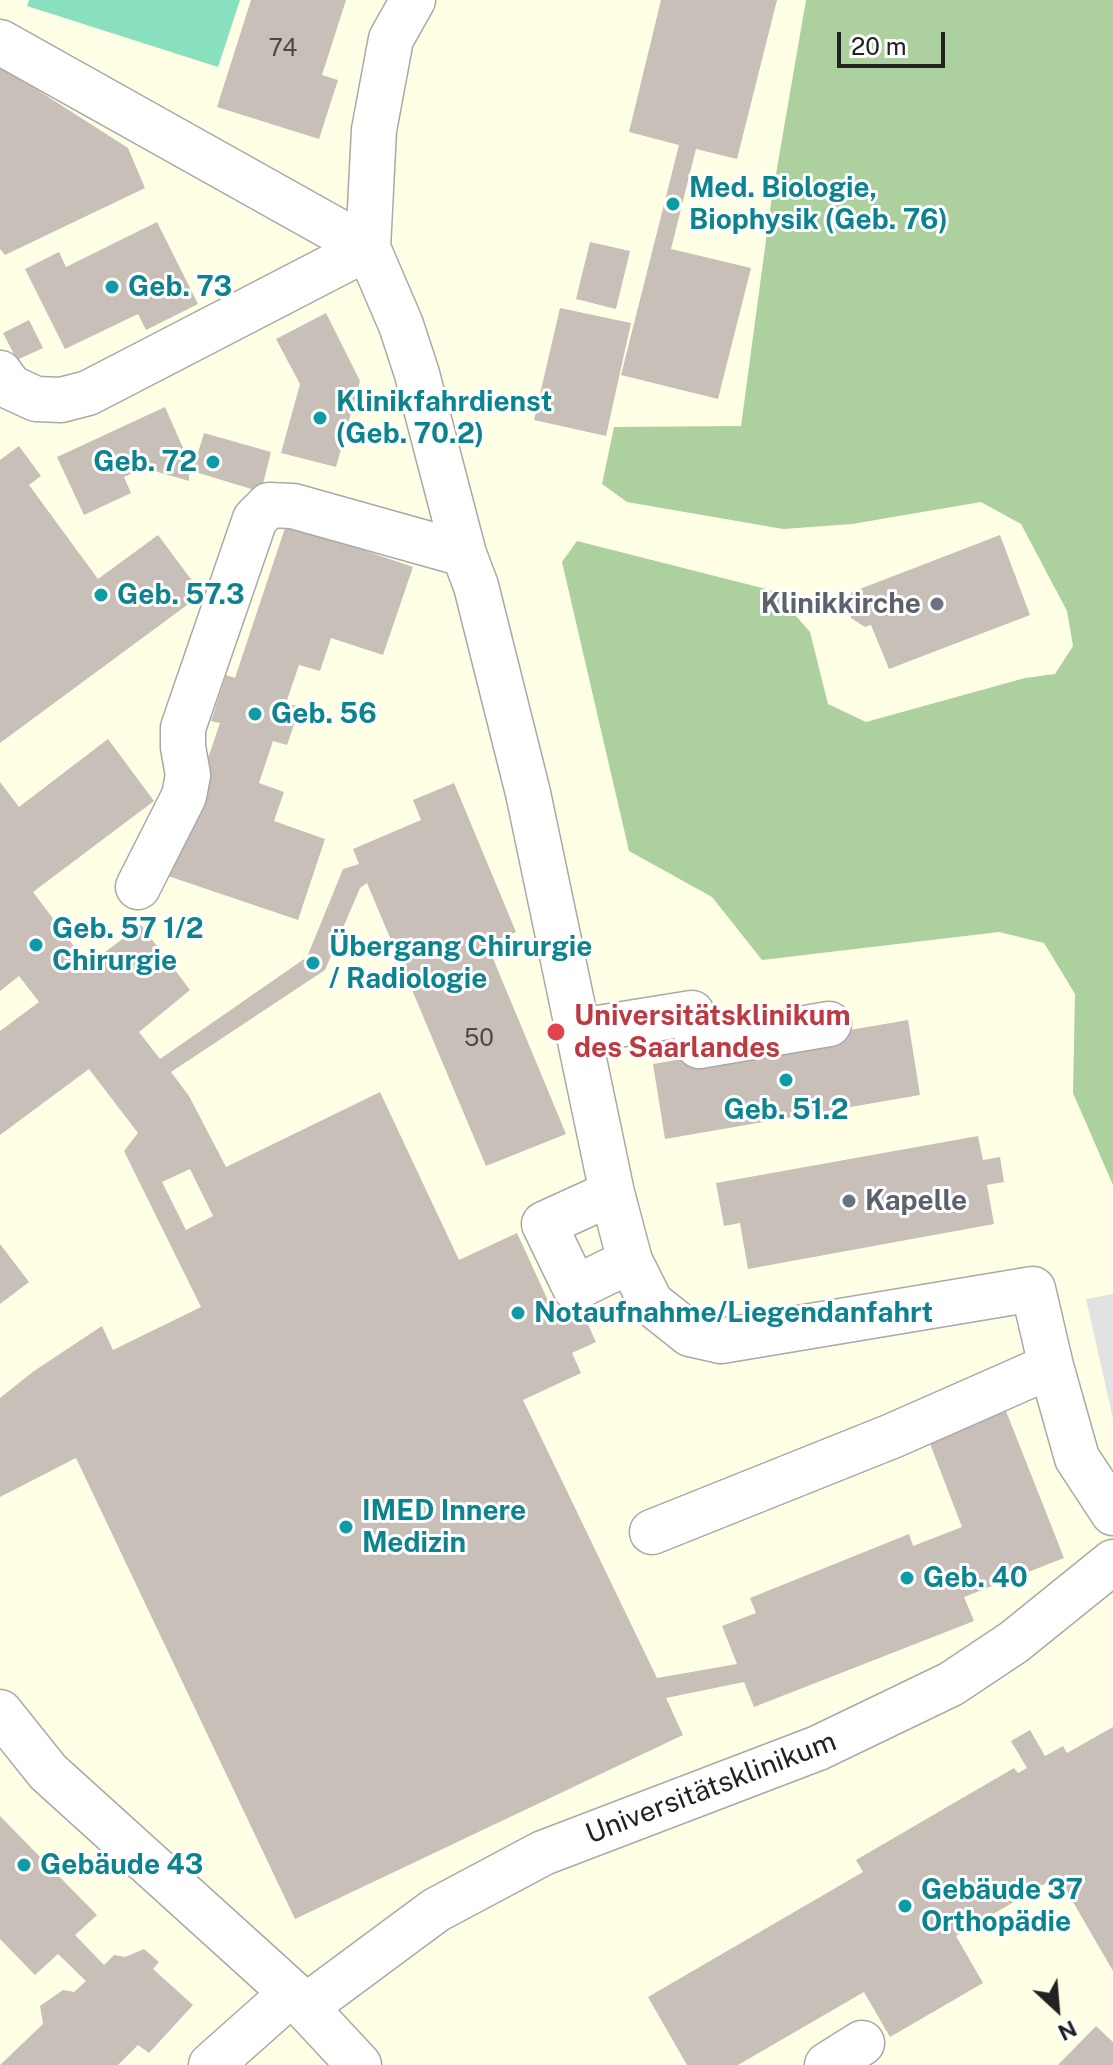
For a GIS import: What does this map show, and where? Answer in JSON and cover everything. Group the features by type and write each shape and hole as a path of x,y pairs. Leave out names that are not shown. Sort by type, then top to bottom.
{"street":[{"path":"413,0 391,39 374,130 368,248 401,325 417,374 464,554 476,586 528,793 630,1261 651,1303 690,1334 721,1341 1033,1289 1077,1458 1113,1513"},
{"path":"0,42 368,248"},
{"path":"0,373 10,387 36,399 61,400 88,393 368,248"},
{"path":"138,887 184,796 188,775 183,728 255,519 269,505 293,506 464,554"},
{"path":"580,1031 692,1013 699,1046 829,1024"},
{"path":"610,1177 544,1224 575,1288 630,1261"},
{"path":"652,1532 892,1436 1051,1366"},
{"name":"Universitätsklinikum","path":"211,2065 299,2000 436,1910 543,1853 818,1748 951,1684 1014,1642 1113,1562"},
{"path":"3,1720 48,1772 299,2000 359,2065"}],"shaded area":[{"name":"Universitätsklinikum des Saarlandes","path":"0,0 1113,0 1113,2065 0,2065"},
{"path":"1113,1294 1113,1419 1086,1299"}],"green space":[{"path":"29,0 240,0 218,67 27,6"},
{"path":"806,0 1113,0 1113,1185 1073,1093 1075,994 1044,943 999,932 762,960 712,897 629,851 562,562 577,541 774,591 810,632 828,704 866,722 1025,678 1055,674 1073,646 1067,611 1021,524 981,502 852,524 783,529 627,502 602,484 614,427 741,426 771,203"}],"building":[{"path":"251,0 346,0 322,75 338,80 319,139 217,107"},
{"name":"Med. Biologie, Biophysik (Geb. 76)","path":"661,0 777,0 737,159 696,149 671,249 751,268 718,399 621,375 679,145 629,132"},
{"path":"0,66 128,148 145,188 5,255 0,249"},
{"name":"Geb. 73","path":"157,222 198,304 146,330 138,314 65,349 25,269 59,252 66,267"},
{"path":"590,242 630,251 616,309 576,299"},
{"path":"560,308 631,323 606,436 534,420"},
{"name":"Klinikfahrdienst (Geb. 70.2)","path":"326,313 360,381 336,467 281,453 300,384 276,339"},
{"path":"29,320 43,348 17,360 3,333"},
{"path":"165,407 184,450 197,456 204,433 271,452 261,492 189,470 189,481 144,468 124,477 131,493 84,515 57,457"},
{"name":"Geb. 57.3","path":"19,446 41,476 29,485 98,579 158,535 202,594 0,743 0,460"},
{"name":"Geb. 56","path":"288,519 328,538 413,567 383,655 331,638 320,671 299,665 286,703 300,707 287,745 273,741 259,783 284,792 274,821 325,839 298,920 168,876 220,723 211,721 226,675 235,678"},
{"name":"Klinikkirche","path":"1000,535 1030,615 889,669 871,625 865,627 851,618 848,600 852,592"},
{"name":"IMED Innere Medizin","path":"108,739 154,801 33,892 88,965 141,925 190,990 139,1032 160,1059 307,957 343,869 359,864 353,849 421,820 413,800 454,783 516,932 487,944 566,1134 486,1166 367,883 360,888 325,970 171,1072 189,1096 226,1167 380,1092 459,1260 517,1233 556,1318 580,1307 596,1342 572,1353 581,1373 523,1400 657,1678 737,1664 722,1626 756,1613 750,1598 909,1534 913,1546 962,1527 929,1441 1006,1411 1064,1558 964,1597 974,1621 754,1707 744,1682 666,1698 683,1735 295,1919 76,1458 0,1497 0,1398 34,1371 102,1326 113,1350 201,1307 124,1151 138,1133 89,1069 0,1135 0,1031 39,1002 19,976 0,991 0,782 19,807","holes":["190,1169 213,1216 186,1230 162,1182"]},
{"name":"Geb. 51.2","path":"908,1020 920,1095 665,1139 653,1064"},
{"path":"978,1136 983,1160 1000,1157 1004,1182 987,1185 994,1224 748,1269 740,1223 724,1226 716,1183"},
{"path":"0,1244 29,1282 0,1304"},
{"name":"Gebäude 37 Orthopädie","path":"1113,1727 1113,1971 1058,1876 956,1936 983,1983 890,2037 864,1992 738,2065 687,2065 648,1997 863,1872 856,1860 1014,1768 1018,1773 1027,1768 1011,1741 1030,1730 1045,1756 1063,1746 1067,1753"},
{"path":"0,1816 97,1915 75,1935 104,1965 114,1955 125,1957 144,1949 159,1962 153,1969 193,2005 149,2053 138,2045 118,2065 0,2065 43,2024 40,2006 63,1990 74,1992 86,1981 58,1954 35,1975 0,1939"},
{"path":"1096,2026 1113,2042 1113,2065 1058,2065"}],"place":[{"name":"Med. Biologie, Biophysik (Geb. 76)","path":"673,204"},
{"name":"Geb. 73","path":"112,287"},
{"name":"Klinikfahrdienst (Geb. 70.2)","path":"320,418"},
{"name":"Geb. 72","path":"213,462"},
{"name":"Geb. 57.3","path":"101,595"},
{"name":"Klinikkirche","path":"937,604"},
{"name":"Geb. 56","path":"255,714"},
{"name":"Geb. 57 1/2 Chirurgie","path":"36,945"},
{"name":"Übergang Chirurgie / Radiologie","path":"313,963"},
{"name":"Universitätsklinikum des Saarlandes","path":"556,1032"},
{"name":"Geb. 51.2","path":"786,1080"},
{"name":"Kapelle","path":"849,1201"},
{"name":"Notaufnahme/Liegendanfahrt","path":"518,1313"},
{"name":"IMED Innere Medizin","path":"346,1527"},
{"name":"Geb. 40","path":"907,1578"},
{"name":"Gebäude 43","path":"24,1865"},
{"name":"Gebäude 37 Orthopädie","path":"905,1906"}]}
